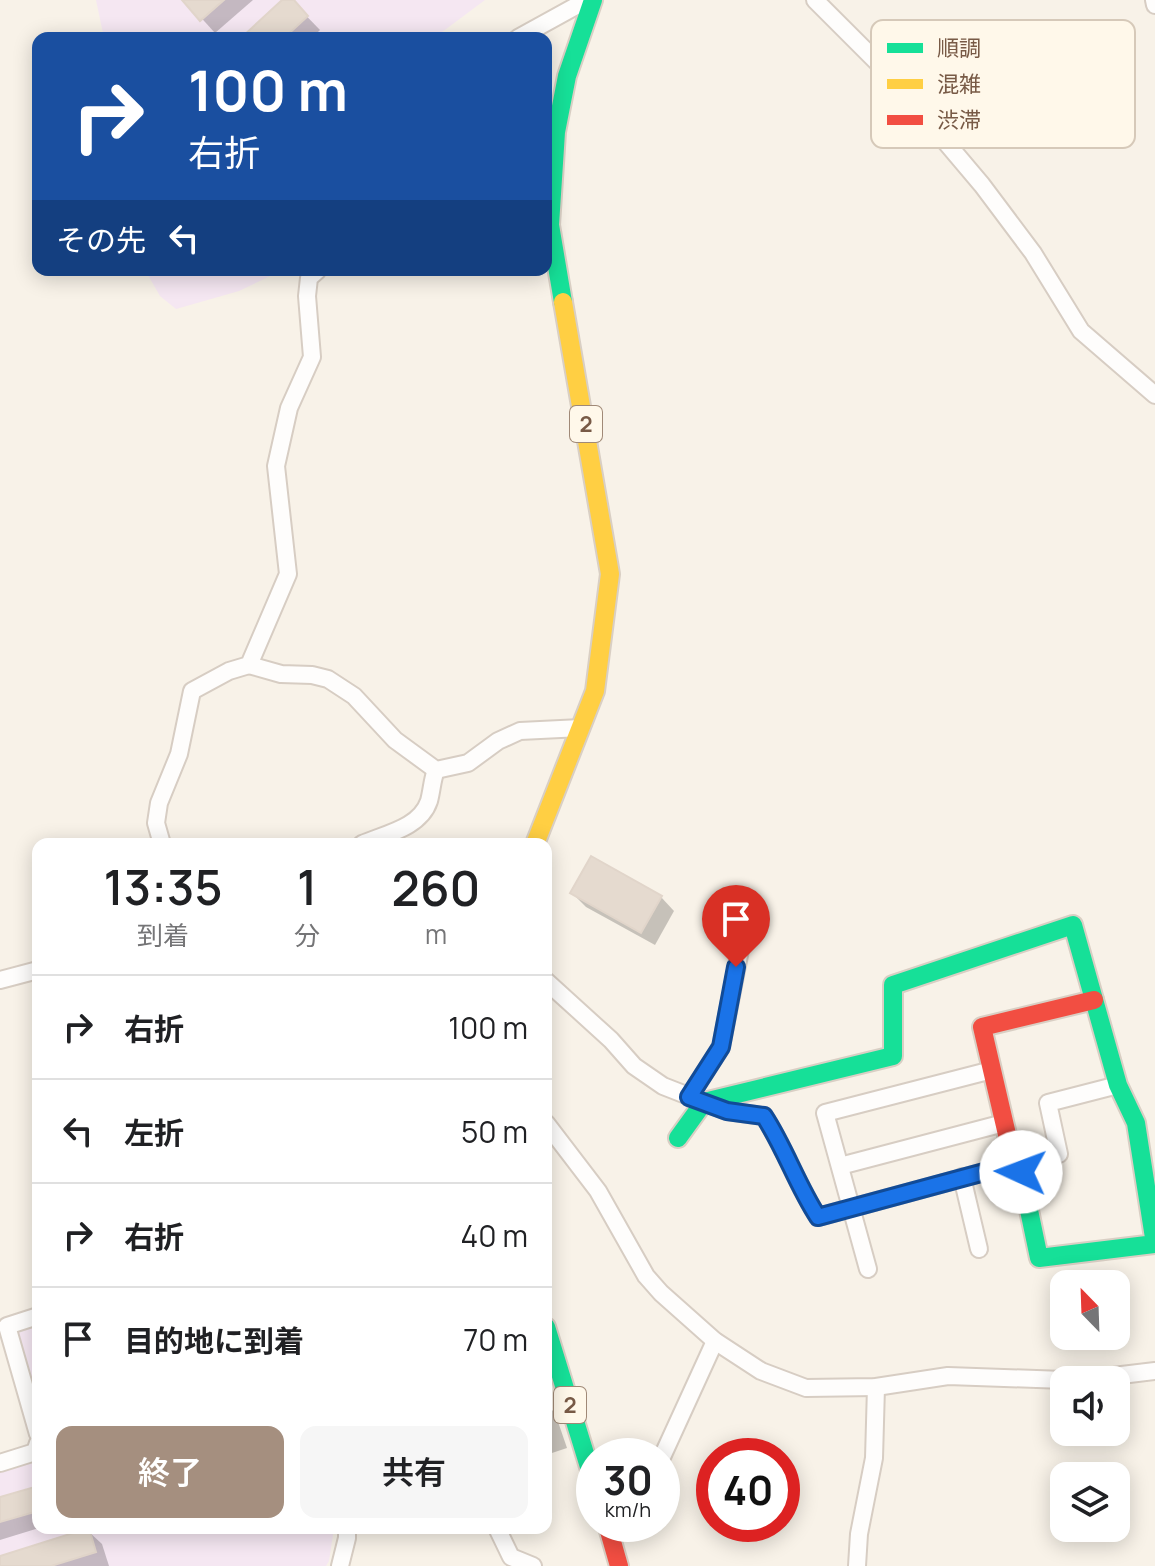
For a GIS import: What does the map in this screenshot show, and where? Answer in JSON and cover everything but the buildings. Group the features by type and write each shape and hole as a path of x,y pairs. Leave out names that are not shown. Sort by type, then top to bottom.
{"street":[{"path":"529,32 587,0"},
{"name":"2","path":"552,161 560,98 593,0"},
{"path":"815,0 871,56"},
{"path":"951,148 1033,253 1081,331 1155,395"},
{"name":"2","path":"537,838 595,691 610,574 552,237"},
{"path":"249,665 288,574 276,466 289,408 312,357 307,296 311,276"},
{"path":"160,838 156,823 159,803 179,754 192,691 229,671 249,665 281,674 328,679 354,696 395,740 436,770 468,763 498,741 520,731 581,728"},
{"path":"376,838 412,823 423,813 436,770"},
{"path":"697,1099 893,1056 893,985 1073,925 1118,1085 1136,1123 1155,1244 1039,1258 1021,1172 1014,1164 982,1027 1094,1000"},
{"path":"678,1138 721,1047 742,940"},
{"path":"0,980 32,972"},
{"path":"552,986 611,1040 634,1066 663,1086 727,1111 764,1116 818,1217 1059,1154 1048,1103 1118,1085"},
{"path":"868,1269 825,1113 992,1070"},
{"path":"840,1166 1004,1123"},
{"path":"552,1131 598,1191 646,1276 715,1341 761,1371 806,1388 876,1387 948,1376 1050,1380"},
{"path":"962,1177 979,1249"},
{"path":"32,1318 7,1326 32,1413"},
{"path":"671,1438 715,1341"},
{"path":"1130,1374 1155,1371"},
{"name":"2","path":"555,1386 576,1438"},
{"path":"857,1566 859,1534 874,1458 876,1387"},
{"path":"0,1463 32,1453"},
{"path":"340,1566 347,1534"},
{"path":"500,1534 511,1557 533,1566"},
{"path":"615,1542 619,1566"}],"shaded area":[{"path":"96,0 485,0 442,32 103,32"},
{"path":"148,276 270,276 239,291 176,309 160,296"},
{"path":"32,1319 32,1386 14,1324"},
{"path":"32,1458 32,1534 333,1534 329,1561 326,1566 0,1566 0,1469"}],"traffic: fast":[{"path":"552,194 556,132 567,76 593,0"},
{"path":"552,237 563,302"},
{"path":"678,1138 704,1102 893,1056 893,985 1073,925 1118,1085 1136,1123 1155,1244 1039,1258 1021,1172 1012,1156"},
{"path":"552,1346 580,1438"}],"traffic: slow":[{"path":"537,838 595,691 610,574 563,302"}],"traffic: jam":[{"path":"1012,1156 982,1027 1094,1000"},
{"path":"612,1542 619,1566"}],"route":[{"path":"736,967 721,1047 689,1097 727,1111 764,1116 818,1217 1014,1164 1021,1172"}]}
